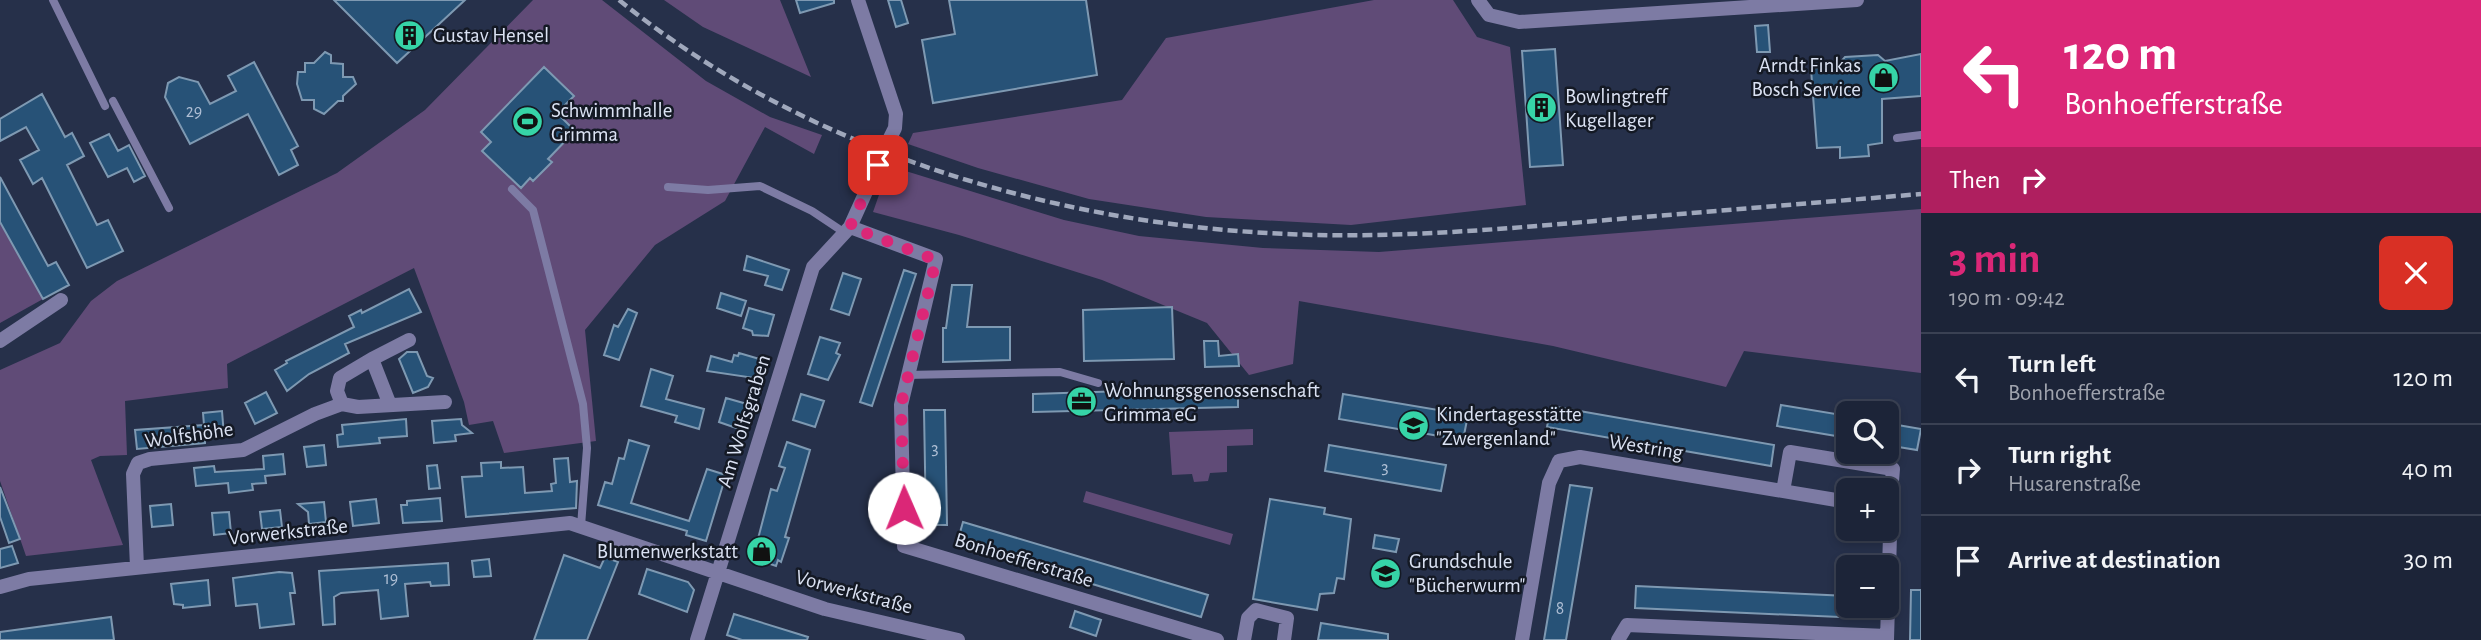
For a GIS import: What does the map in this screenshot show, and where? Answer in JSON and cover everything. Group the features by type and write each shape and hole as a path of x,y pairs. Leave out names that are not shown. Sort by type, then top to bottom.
{"street":[{"path":"858,0 896,114 895,128 889,140"},
{"path":"1478,0 1489,16 1519,22 1857,0"},
{"name":"Am Wolfsgraben","path":"698,640 813,267 848,230 878,165"},
{"name":"Bonhoefferstraße","path":"848,230 936,260 906,375 901,405 904,546 1217,640"},
{"path":"0,341 61,300"},
{"path":"342,404 337,391 340,378 408,340"},
{"path":"372,359 390,405"},
{"name":"Wolfshöhe","path":"137,567 132,474 138,463 150,459 243,450 315,414 342,404 358,407 444,402"},
{"path":"1783,491 1790,452 1893,469 1892,478"},
{"name":"Westring","path":"1522,640 1549,484 1559,461 1580,457 1836,500"},
{"name":"Vorwerkstraße","path":"0,587 29,579 558,524 581,526 825,609 958,640"},
{"path":"1618,640 1627,625 1887,638 1888,541"},
{"path":"1244,640 1248,618 1256,610 1287,618 1283,640"}],"lane":[{"path":"53,0 105,106"},
{"path":"113,101 169,208"},
{"path":"1897,138 1921,135"},
{"path":"668,187 708,190 760,186 848,230"},
{"path":"512,189 533,210 583,404 587,448 581,526"},
{"path":"906,375 1060,372 1098,383"}],"shaded area":[{"path":"533,0 602,0 706,81 770,117 822,135 814,154 765,127 725,201 655,245 585,330 596,441 504,453 493,421 469,425 464,402 414,268 227,364 228,388 125,401 127,455 100,456 91,460 123,545 26,556 0,481 0,370 60,343 91,301 117,281 337,173 425,110"},
{"path":"664,0 780,0 811,77 703,27"},
{"path":"1374,0 1453,0 1477,37 1510,47 1526,205 1351,225 1206,217 1089,199 978,168 908,144 913,133 1122,100 1166,38"},
{"path":"896,168 1064,220 1139,236 1263,248 1379,252 1921,209 1921,373 1744,351 1726,387 1553,346 1299,301 1293,364 1249,375 1207,323 1102,280 959,235 873,212 880,192"},
{"path":"0,222 43,299 0,323"},
{"path":"1253,429 1253,445 1227,446 1227,472 1210,473 1208,481 1194,482 1192,474 1172,475 1169,432"},
{"path":"1086,491 1233,534 1230,545 1083,502"}],"building":[{"name":"Gustav Hensel","path":"334,0 465,0 397,63"},
{"path":"796,0 834,0 834,3 800,13"},
{"path":"888,0 901,0 908,23 896,27"},
{"path":"949,0 1086,0 1097,75 933,103 922,40 955,34"},
{"path":"1768,25 1770,52 1757,52 1755,26"},
{"name":"Bowlingtreff Kugellager","path":"1555,49 1563,165 1530,167 1522,51"},
{"path":"325,52 331,55 331,63 343,64 343,77 353,77 356,84 343,96 343,101 338,101 324,114 314,109 314,100 302,100 297,84 298,72 305,72 305,63 314,63"},
{"path":"1921,54 1921,96 1882,99 1882,143 1868,145 1869,156 1840,158 1840,147 1817,148 1811,69 1839,64 1845,57 1878,55 1885,61"},
{"path":"254,62 298,146 291,150 298,165 279,175 248,114 190,144 165,97 168,83 179,77 198,82 210,104 236,91 228,76"},
{"name":"Schwimmhalle Grimma","path":"544,67 574,96 557,113 575,131 548,159 552,162 533,181 530,178 521,188 482,151 491,142 481,132"},
{"path":"42,94 65,137 72,133 84,156 67,165 97,225 108,220 123,251 87,268 42,178 33,184 20,160 39,150 26,127 0,141 0,119"},
{"path":"109,134 118,151 129,145 145,176 134,182 127,168 108,177 90,143"},
{"path":"0,177 48,266 56,262 69,285 43,299 0,222"},
{"path":"747,256 789,270 782,290 765,285 768,276 744,270"},
{"path":"904,270 916,274 872,406 860,402"},
{"path":"843,273 861,279 849,315 831,309"},
{"path":"952,285 972,285 967,327 1010,327 1010,360 943,362 943,328 946,328"},
{"path":"409,289 421,312 345,344 349,353 309,374 287,391 275,370 287,363 286,361 354,327 349,316 361,310 362,313"},
{"path":"721,293 746,301 741,316 717,308"},
{"path":"1172,307 1174,359 1084,361 1083,310"},
{"path":"749,308 774,315 768,336 753,335 752,331 743,328"},
{"path":"628,309 637,313 619,360 604,355 614,325 618,327"},
{"path":"820,337 840,343 836,353 840,355 828,380 808,374"},
{"path":"1204,341 1218,341 1219,356 1238,354 1239,366 1205,367"},
{"path":"407,352 417,352 427,376 433,378 428,387 413,393 399,359"},
{"path":"739,353 763,360 754,378 707,371 711,356 732,362 734,355 738,356"},
{"path":"651,369 673,376 666,399 704,409 699,429 675,422 677,416 641,406"},
{"path":"1238,389 1238,407 1033,412 1033,394 1156,390 1156,398 1191,396 1191,390"},
{"path":"266,392 277,413 255,424 245,403"},
{"path":"801,394 824,401 815,427 793,420"},
{"path":"1343,394 1468,415 1463,440 1339,419"},
{"path":"726,398 747,404 739,429 719,422"},
{"path":"1781,405 1836,414 1836,436 1777,426"},
{"path":"1551,406 1774,445 1771,466 1547,427"},
{"path":"924,410 945,410 947,525 926,525"},
{"path":"222,411 224,436 205,438 205,443 137,449 135,430 204,425 203,413"},
{"path":"406,419 407,436 379,438 380,443 338,447 337,435 343,434 342,425"},
{"path":"461,419 462,425 472,433 455,435 456,441 434,443 432,421"},
{"path":"1899,425 1921,429 1917,450 1899,447"},
{"path":"629,440 649,446 631,503 689,521 707,469 726,475 706,541 686,535 687,531 598,505 605,482 612,484 619,458 624,459"},
{"path":"787,442 810,450 785,537 789,538 781,562 778,560 776,566 753,558 771,489 777,491 785,468 779,466"},
{"path":"324,445 326,465 307,467 304,447"},
{"path":"1329,445 1446,465 1441,491 1325,471"},
{"path":"283,454 285,474 265,476 266,483 252,484 253,490 229,493 228,483 196,486 194,468 214,466 215,472 264,469 263,456"},
{"path":"568,458 570,482 577,481 576,508 466,517 462,477 482,476 481,463 501,462 501,468 523,467 525,493 552,491 551,484 556,483 554,459"},
{"path":"437,465 440,488 429,489 427,466"},
{"path":"1570,485 1592,488 1566,640 1544,640"},
{"path":"0,487 20,539 9,543 0,517"},
{"path":"440,498 442,521 403,523 401,505 407,505 407,501"},
{"path":"376,499 379,523 353,526 350,502"},
{"path":"1270,499 1325,508 1324,514 1351,519 1344,579 1337,578 1334,593 1320,594 1317,610 1253,599"},
{"path":"324,502 326,522 309,524 308,512 298,504"},
{"path":"171,504 173,525 152,527 150,506"},
{"path":"280,510 282,527 262,529 260,512"},
{"path":"229,512 231,533 214,535 212,513"},
{"path":"963,522 1208,595 1201,617 957,543"},
{"path":"1375,535 1399,539 1396,552 1373,548"},
{"path":"12,546 18,563 0,568 0,549"},
{"path":"564,555 600,568 605,557 618,562 587,640 534,640"},
{"path":"489,559 491,576 474,577 472,561"},
{"path":"448,563 449,585 431,586 430,582 405,584 408,616 381,619 378,590 341,593 334,597 335,624 323,625 319,571"},
{"path":"647,569 688,582 694,590 687,612 639,594"},
{"path":"292,573 295,593 290,593 294,624 260,628 257,604 236,606 233,578"},
{"path":"208,580 210,605 183,608 183,605 174,604 171,584"},
{"path":"1636,586 1836,595 1836,617 1635,608"},
{"path":"1911,590 1921,590 1921,640 1910,640"},
{"path":"1075,611 1101,620 1096,636 1070,627"},
{"path":"734,614 808,637 807,640 742,640 727,635"},
{"path":"111,617 114,640 0,640 0,632"},
{"name":"Grundschule \"Bücherwurm\"","path":"1321,623 1388,634 1388,640 1318,640"}],"tunnel":[{"path":"878,165 889,140"}],"railway":[{"path":"619,0 694,55 775,102 860,142 948,174 1039,200 1132,218 1225,230 1317,235 1386,235 1526,227 1921,194"}],"place":[{"name":"Gustav Hensel","path":"410,35"},
{"name":"Arndt Finkas Bosch Service","path":"1884,77"},
{"name":"Bowlingtreff Kugellager","path":"1542,108"},
{"name":"Schwimmhalle Grimma","path":"528,122"},
{"name":"Wohnungsgenossenschaft Grimma eG","path":"1081,402"},
{"name":"Kindertagesstätte \"Zwergenland\"","path":"1413,426"},
{"name":"Blumenwerkstatt","path":"761,551"},
{"name":"Grundschule \"Bücherwurm\"","path":"1386,573"}],"route":[{"path":"878,165 850,227 936,260 906,375 901,405 904,508"}]}
